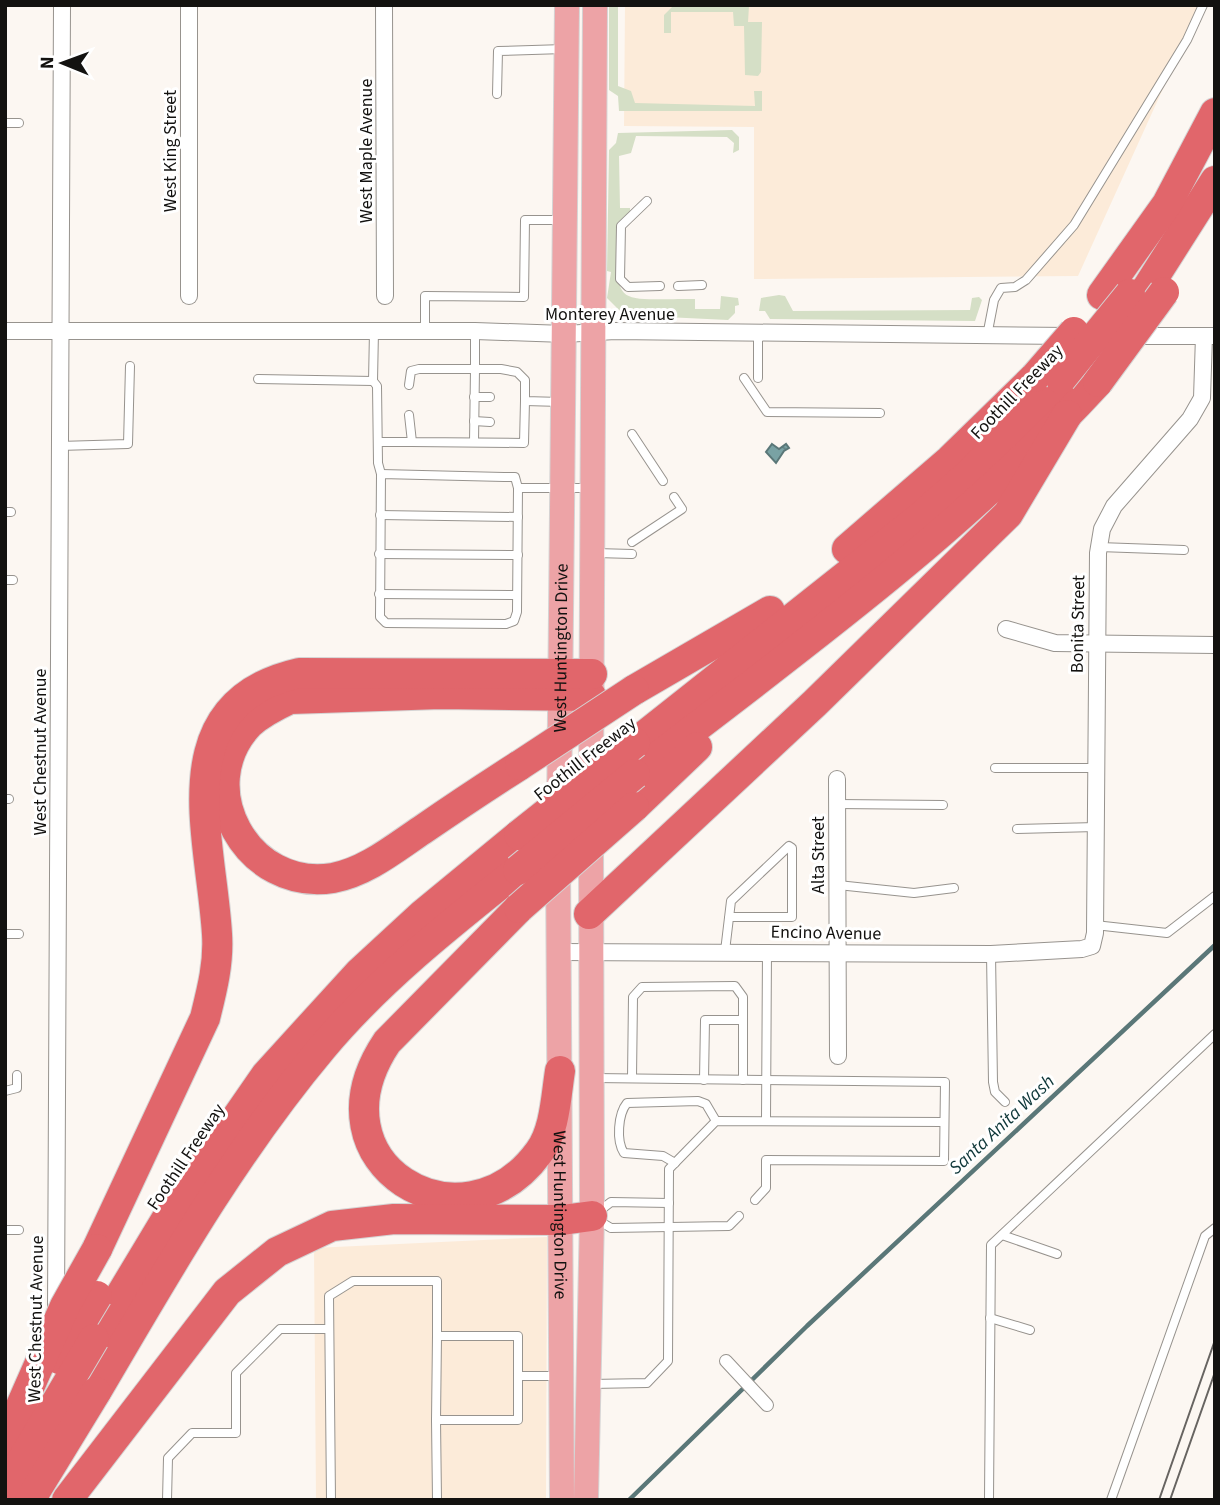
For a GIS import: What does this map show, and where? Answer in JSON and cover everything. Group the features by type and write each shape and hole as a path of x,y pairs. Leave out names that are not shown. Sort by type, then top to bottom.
{"highway":[{"name":"Foothill Freeway","path":"30,1500 219,1184 324,1045 405,965 464,913 519,842 635,749 803,644 966,510 1068,415 1068,380 1135,294 1167,204 1215,113"},
{"path":"1135,294 1215,156"},
{"path":"1135,294 1215,181"},
{"name":"Foothill Freeway","path":"5,1450 97,1296 211,1117 269,1043 323,982 394,914 519,842 635,749 770,611 915,492 1068,380 1135,294 1215,212"},
{"path":"635,749 919,518 1068,380"},
{"path":"589,914 815,703 1009,514 1068,415"},
{"path":"577,685 441,694 290,699 269,709 242,734 227,766 224,794 231,822 253,854 289,875 320,879 348,874 380,858 634,690 770,611"},
{"path":"560,1070 549,1133 540,1152 509,1182 484,1194 442,1197 415,1189 386,1167 368,1136 363,1093 371,1066 387,1042 519,908 634,807 803,644"},
{"path":"5,1442 65,1306 97,1249 205,1018 217,962 217,934 204,771 213,738 230,711 258,688 299,673 577,685"},
{"path":"14,1500 180,1197 266,1075 359,973 423,914 519,842"},
{"path":"67,1500 104,1448 227,1292 254,1268 304,1237 361,1220 562,1220 592,1216"},
{"path":"5,1489 96,1348"}],"main road":[{"name":"West Huntington Drive","path":"567,5 563,488 577,685 590,952 592,1216 586,1500"},
{"name":"West Huntington Drive","path":"562,1500 559,952 577,685 593,553 595,5"}],"street":[{"name":"West Chestnut Avenue","path":"54,1500 62,5"},
{"name":"West King Street","path":"189,5 189,296"},
{"name":"West Maple Avenue","path":"384,5 385,296"},
{"name":"Monterey Avenue","path":"5,331 475,331 565,334 593,331 1209,336"},
{"name":"Bonita Street","path":"1091,946 1095,925 1097,644 1102,529 1114,506 1190,419 1202,398 1209,336"},
{"path":"1006,629 1055,643 1215,645"},
{"name":"Alta Street","path":"836,779 838,1056"},
{"name":"Encino Avenue","path":"559,952 991,954 1082,949 1091,946"},
{"path":"726,1361 767,1405"}],"lane":[{"path":"987,335 994,300 1001,288 1014,287 1026,280 1074,225 1187,40 1203,5"},
{"path":"497,94 498,51 567,49"},
{"path":"5,123 19,122"},
{"path":"647,201 621,226 620,279 628,287 660,286"},
{"path":"425,331 425,296 524,297 525,220 565,220"},
{"path":"678,286 702,285"},
{"path":"374,331 373,381 377,386 381,474 380,618 386,623 506,624 513,621 517,612 518,488 515,477 381,474"},
{"path":"474,442 475,331"},
{"path":"758,334 758,378"},
{"path":"59,446 128,444 130,366"},
{"path":"378,442 524,443 520,422 525,380 517,372 419,369 411,371 409,385"},
{"path":"744,377 767,412 880,413"},
{"path":"257,379 373,381"},
{"path":"474,397 491,397"},
{"path":"522,399 564,402"},
{"path":"408,415 412,442"},
{"path":"474,421 490,422"},
{"path":"632,434 663,481"},
{"path":"518,488 593,488"},
{"path":"632,542 682,509 674,497"},
{"path":"380,515 518,517"},
{"path":"1100,547 1184,550"},
{"path":"593,553 632,554"},
{"path":"379,554 517,555"},
{"path":"379,594 517,595"},
{"path":"995,768 1096,768"},
{"path":"837,804 943,805"},
{"path":"1017,830 1096,828"},
{"path":"725,951 729,916 731,901 789,846 792,848 792,917 729,916"},
{"path":"838,885 914,893 954,888"},
{"path":"1095,925 1167,933 1215,896"},
{"path":"5,934 19,934"},
{"path":"766,1120 767,951"},
{"path":"991,954 993,1082 995,1091 1005,1101"},
{"path":"632,1078 633,998 642,987 736,986 743,997 743,1080"},
{"path":"704,1080 705,1020 743,1020"},
{"path":"989,1500 991,1245 1215,1034"},
{"path":"5,1091 17,1088 17,1075"},
{"path":"591,1078 945,1082 944,1161 766,1160 766,1188 755,1200"},
{"path":"675,1163 663,1156 624,1153 620,1144 621,1112 627,1103 698,1101 706,1104 716,1121"},
{"path":"589,1384 647,1384 668,1361 669,1169 716,1121 944,1122"},
{"path":"669,1203 611,1202 592,1216 611,1228 669,1229 729,1226 738,1216"},
{"path":"1111,1500 1205,1236 1215,1228"},
{"path":"5,1230 19,1230"},
{"path":"1002,1235 1057,1254"},
{"path":"331,1500 329,1296 354,1281 437,1281 437,1500"},
{"path":"990,1318 1030,1330"},
{"path":"167,1500 168,1458 192,1433 236,1433 236,1373 281,1329 329,1329"},
{"path":"436,1420 518,1420 518,1336 437,1336"},
{"path":"518,1377 561,1377"}],"shaded area":[{"path":"625,5 1201,5 1078,276 754,279 754,127 624,126"},
{"path":"547,1237 546,1500 316,1500 314,1248"}],"green space":[{"path":"609,5 618,5 618,86 631,91 635,103 755,106 754,91 762,91 762,111 619,111 618,96 609,90"},
{"path":"674,5 749,6 748,22 762,22 761,72 758,76 745,75 744,26 734,26 733,12 671,12 671,33 664,33 664,15"},
{"path":"732,130 739,137 739,150 733,153 734,143 727,137 636,136 631,153 619,156 620,208 630,208 630,212 618,225 618,272 625,294 633,298 695,299 695,309 720,309 721,296 738,298 739,305 735,306 735,313 728,320 624,315 607,298 611,272 607,271 609,150 616,143 618,133"},
{"path":"785,296 793,311 970,310 972,298 979,297 982,300 975,321 770,319 765,311 759,311 761,298"}],"water":[{"path":"772,444 779,449 786,444 789,448 776,463 766,452"}],"waterway":[{"name":"Santa Anita Wash","path":"629,1500 807,1326 1215,945"}],"tram line":[{"path":"1159,1500 1215,1340"},
{"path":"1170,1500 1215,1372"}]}
